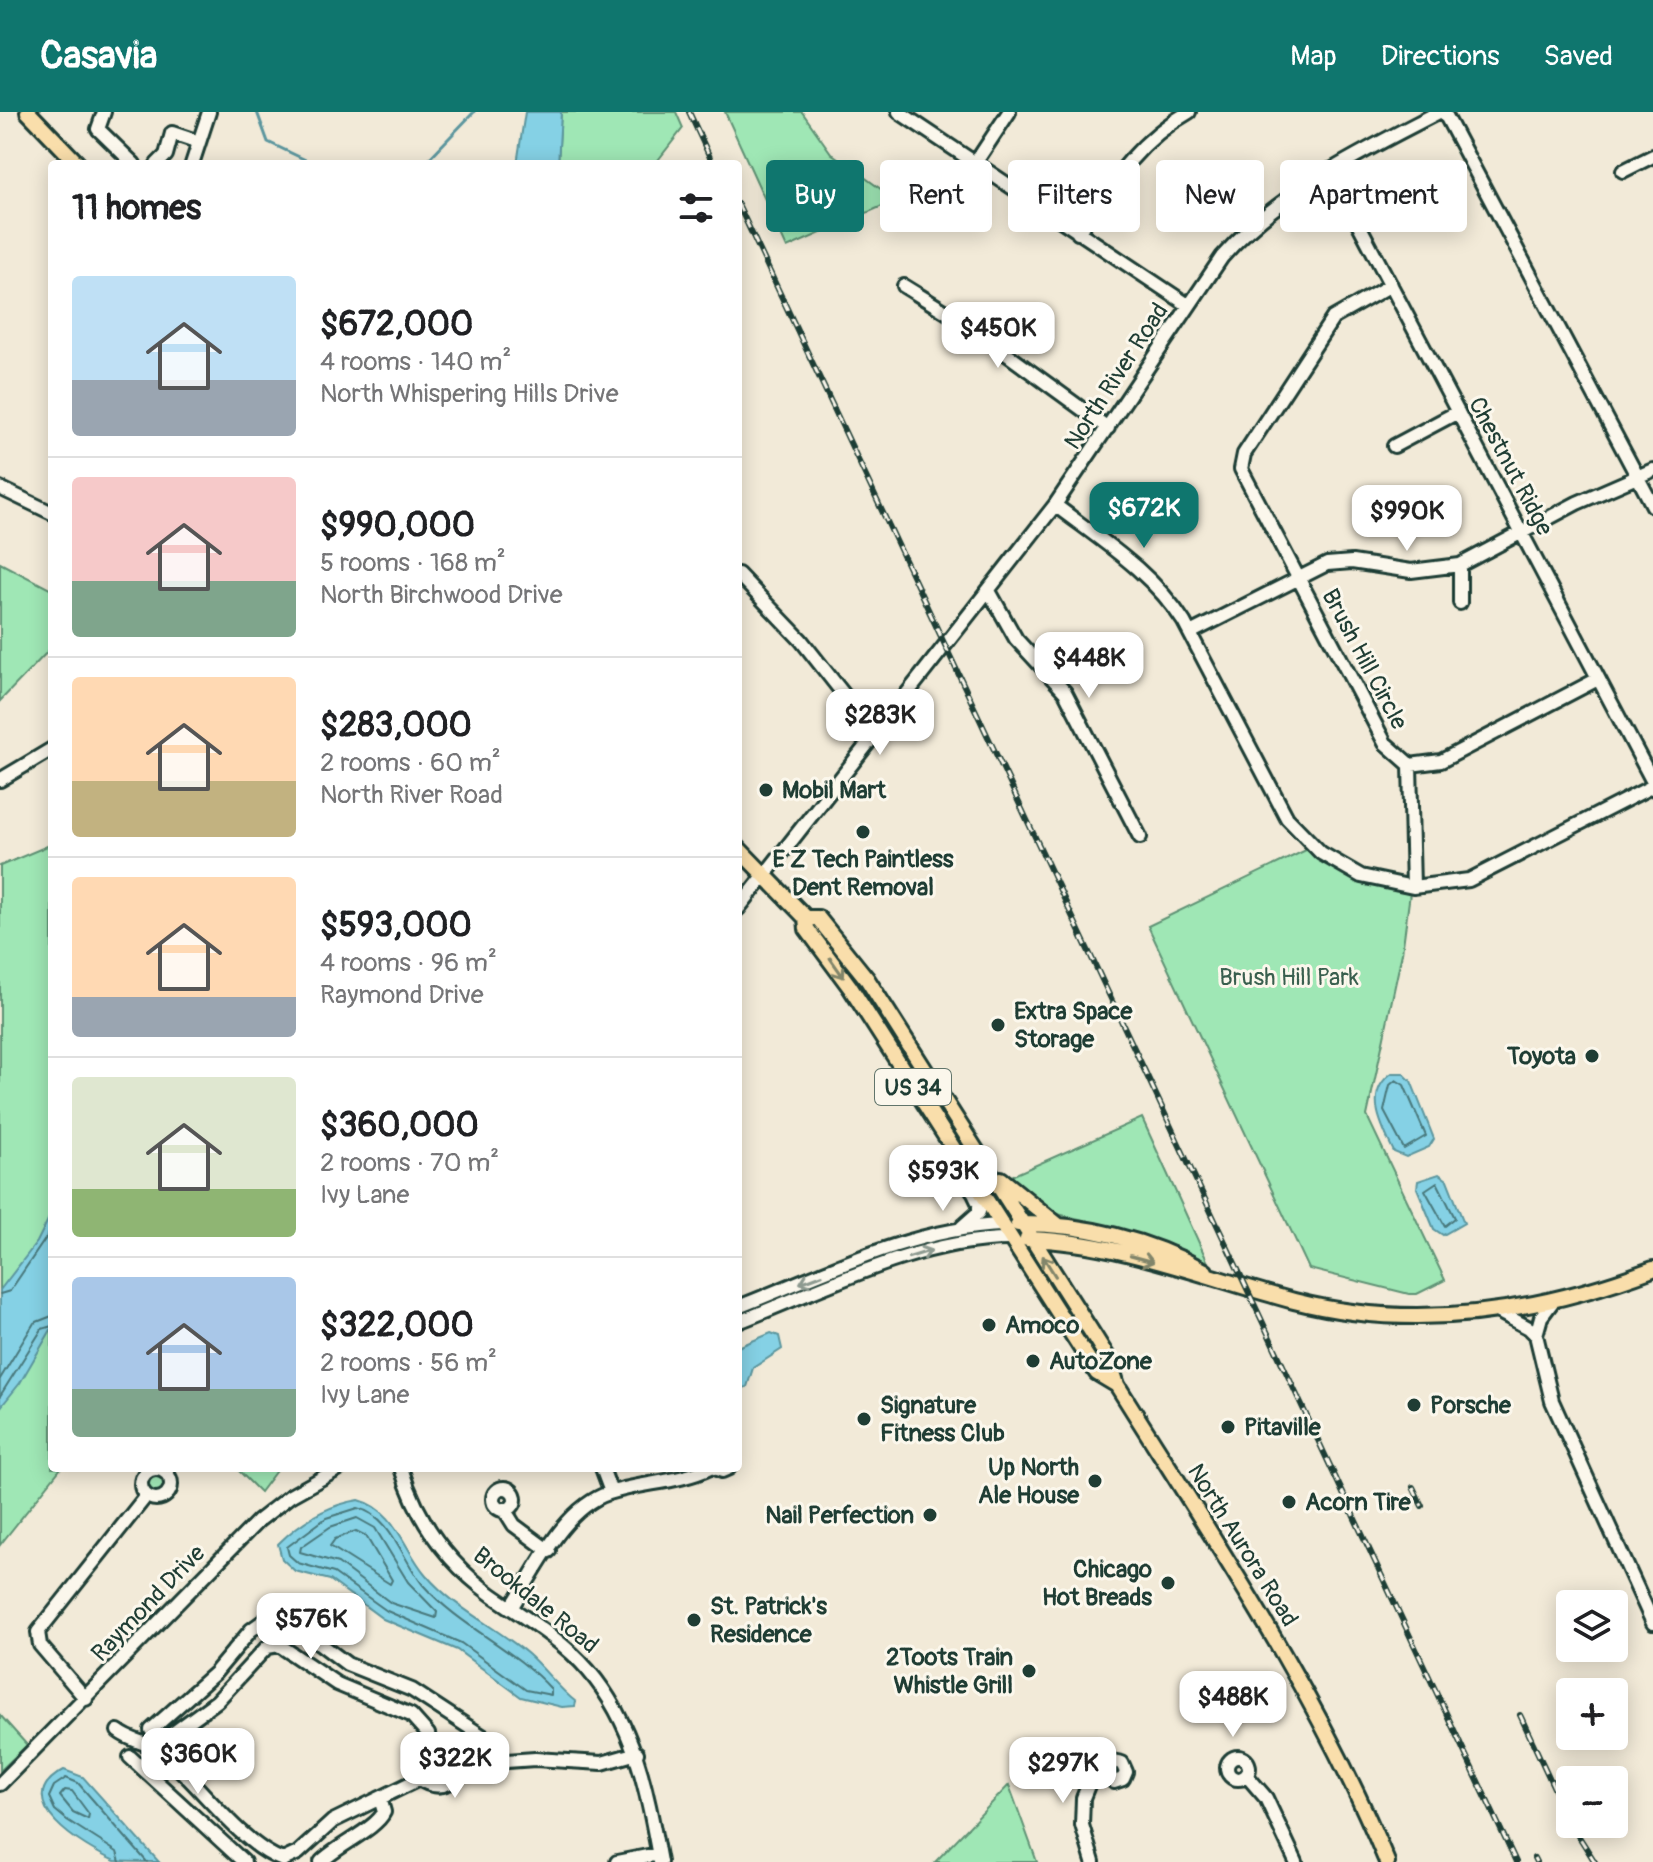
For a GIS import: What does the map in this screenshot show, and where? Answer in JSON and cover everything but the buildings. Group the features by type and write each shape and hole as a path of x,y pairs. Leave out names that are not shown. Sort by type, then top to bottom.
{"main road":[{"path":"28,112 74,160"},
{"name":"US 34","path":"742,852 806,918 807,929 842,975 1011,1239"},
{"name":"North Aurora Road","path":"806,918 818,918 853,959 944,1096 1109,1360 1117,1385 1282,1648 1337,1752 1387,1862"},
{"path":"985,1162 1029,1204 1052,1217 1059,1226"},
{"path":"1001,1225 1059,1226 1114,1236 1176,1254 1218,1279"},
{"path":"1011,1239 1033,1239 1111,1251 1296,1301 1372,1315 1439,1317 1499,1312 1553,1301 1653,1269"},
{"name":"North Aurora Road","path":"1011,1239 1097,1373 1117,1385"}],"street":[{"path":"104,112 98,129 130,160"},
{"path":"193,160 209,112"},
{"path":"899,112 967,160"},
{"path":"977,160 1009,112"},
{"path":"1078,233 1132,155 1161,129 1189,112"},
{"path":"1442,112 1653,506"},
{"name":"North River Road","path":"1349,160 1442,112"},
{"path":"161,160 166,155 172,133 199,142"},
{"path":"1623,171 1653,156"},
{"path":"992,177 1188,305"},
{"name":"North River Road","path":"742,904 1055,505 1188,305 1232,246 1280,206"},
{"name":"Chestnut Ridge","path":"1363,232 1653,784"},
{"name":"Brush Hill Circle","path":"1391,285 1333,318 1249,445 1236,470 1297,577 1387,748 1410,765"},
{"path":"904,286 964,323 1108,428"},
{"path":"1394,446 1458,412"},
{"path":"1190,633 1297,577 1338,562 1411,571 1460,565 1577,503 1653,470"},
{"path":"0,488 48,511"},
{"path":"1055,505 1152,580 1190,633 1277,802 1298,832 1321,853 1350,871 1380,883 1413,887 1447,885 1481,876 1653,784"},
{"path":"1460,565 1460,603"},
{"path":"742,578 795,634 845,696 880,729"},
{"path":"989,591 1016,639 1065,692 1140,837"},
{"path":"1413,887 1410,765 1441,761 1598,679"},
{"path":"0,780 48,751"},
{"path":"961,1228 975,1219 980,1208 966,1180 964,1166"},
{"path":"742,1305 909,1241 961,1228 1001,1225"},
{"path":"742,1320 909,1257 967,1242 1011,1239"},
{"path":"1553,1301 1541,1317 1536,1335 1556,1412 1653,1623"},
{"path":"1499,1312 1520,1322 1536,1335"},
{"name":"Raymond Drive","path":"0,1784 258,1521 290,1496 333,1472"},
{"name":"Brookdale Road","path":"403,1472 423,1521 451,1559 511,1608 551,1635 587,1669 616,1708 637,1753 659,1858"},
{"path":"604,1472 611,1492"},
{"path":"511,1608 578,1514 611,1492 702,1472"},
{"path":"86,1699 40,1645 38,1632 146,1496"},
{"path":"504,1509 514,1525 549,1551"},
{"path":"151,1730 215,1673 258,1624 271,1618 284,1619 334,1656 412,1690 490,1741 497,1749 498,1760"},
{"path":"118,1731 154,1747 271,1859 288,1860 333,1821 418,1778 432,1750 428,1734 411,1715 337,1684 279,1645 267,1647 230,1690 154,1747"},
{"path":"182,1702 194,1717"},
{"path":"432,1750 453,1754 466,1764 498,1760 602,1763 637,1753"},
{"path":"130,1757 244,1862"},
{"path":"418,1778 430,1785 442,1786 462,1774 466,1764"},
{"path":"1093,1862 1082,1825 1081,1806 1089,1783 1105,1772"},
{"path":"1247,1776 1266,1798 1296,1862"},
{"path":"321,1862 340,1844 380,1819 384,1812 380,1798"},
{"path":"617,1862 659,1858"}],"green space":[{"path":"561,112 676,112 683,128 658,160 558,160"},
{"path":"725,112 802,112 831,153 841,160 766,160 766,202"},
{"path":"864,177 880,188 880,207 864,214"},
{"path":"780,232 823,232 787,248"},
{"path":"0,563 48,588 48,651 0,701"},
{"path":"48,846 48,1472 58,1472 0,1545 0,866"},
{"name":"Brush Hill Park","path":"1308,849 1356,879 1410,893 1402,953 1367,1116 1445,1280 1417,1294 1309,1269 1148,926"},
{"path":"1142,1118 1210,1267 1123,1229 1053,1213 1009,1177"},
{"path":"240,1472 275,1472 260,1492"},
{"path":"155,1475 162,1478 165,1485 162,1492 155,1495 148,1492 145,1485 148,1478"},
{"path":"0,1715 27,1745 0,1771"},
{"path":"1009,1785 1037,1862 935,1862 937,1860"}],"water":[{"path":"525,112 561,112 558,160 518,160"},
{"path":"1392,1073 1403,1073 1411,1081 1434,1139 1429,1147 1406,1157 1394,1152 1378,1111 1378,1090"},
{"path":"1439,1174 1447,1180 1464,1223 1443,1235 1434,1229 1417,1188 1418,1181"},
{"path":"48,1220 48,1335 20,1383 0,1408 0,1290 37,1242"},
{"path":"771,1333 779,1336 782,1349 753,1368 747,1387 742,1388 742,1345"},
{"path":"359,1500 382,1512 437,1587 528,1654 576,1702 575,1706 562,1707 521,1697 457,1650 383,1619 330,1580 295,1571 282,1559 278,1544 296,1529 326,1510"},
{"path":"64,1770 83,1777 159,1862 115,1861 86,1846 56,1822 46,1809 43,1795 48,1782"}],"waterway":[{"path":"257,112 268,142 306,160"},
{"path":"428,160 474,112"}],"railway":[{"path":"689,112 711,160"},
{"path":"742,213 1516,1862"},
{"path":"1413,1487 1422,1506"},
{"path":"1520,1715 1556,1792"},
{"path":"1580,1838 1595,1862"},
{"path":"1534,1858 1536,1862"}],"place":[{"name":"Mobil Mart","path":"766,790"},
{"name":"E Z Tech Paintless Dent Removal","path":"863,832"},
{"name":"Extra Space Storage","path":"998,1025"},
{"name":"Toyota","path":"1592,1056"},
{"name":"Amoco","path":"989,1325"},
{"name":"AutoZone","path":"1033,1361"},
{"name":"Porsche","path":"1414,1405"},
{"name":"Signature Fitness Club","path":"864,1419"},
{"name":"Pitaville","path":"1228,1427"},
{"name":"Up North Ale House","path":"1095,1481"},
{"name":"Acorn Tire","path":"1289,1502"},
{"name":"Nail Perfection","path":"930,1515"},
{"name":"Chicago Hot Breads","path":"1168,1583"},
{"name":"St. Patrick's Residence","path":"694,1620"},
{"name":"2Toots Train Whistle Grill","path":"1029,1671"}]}
